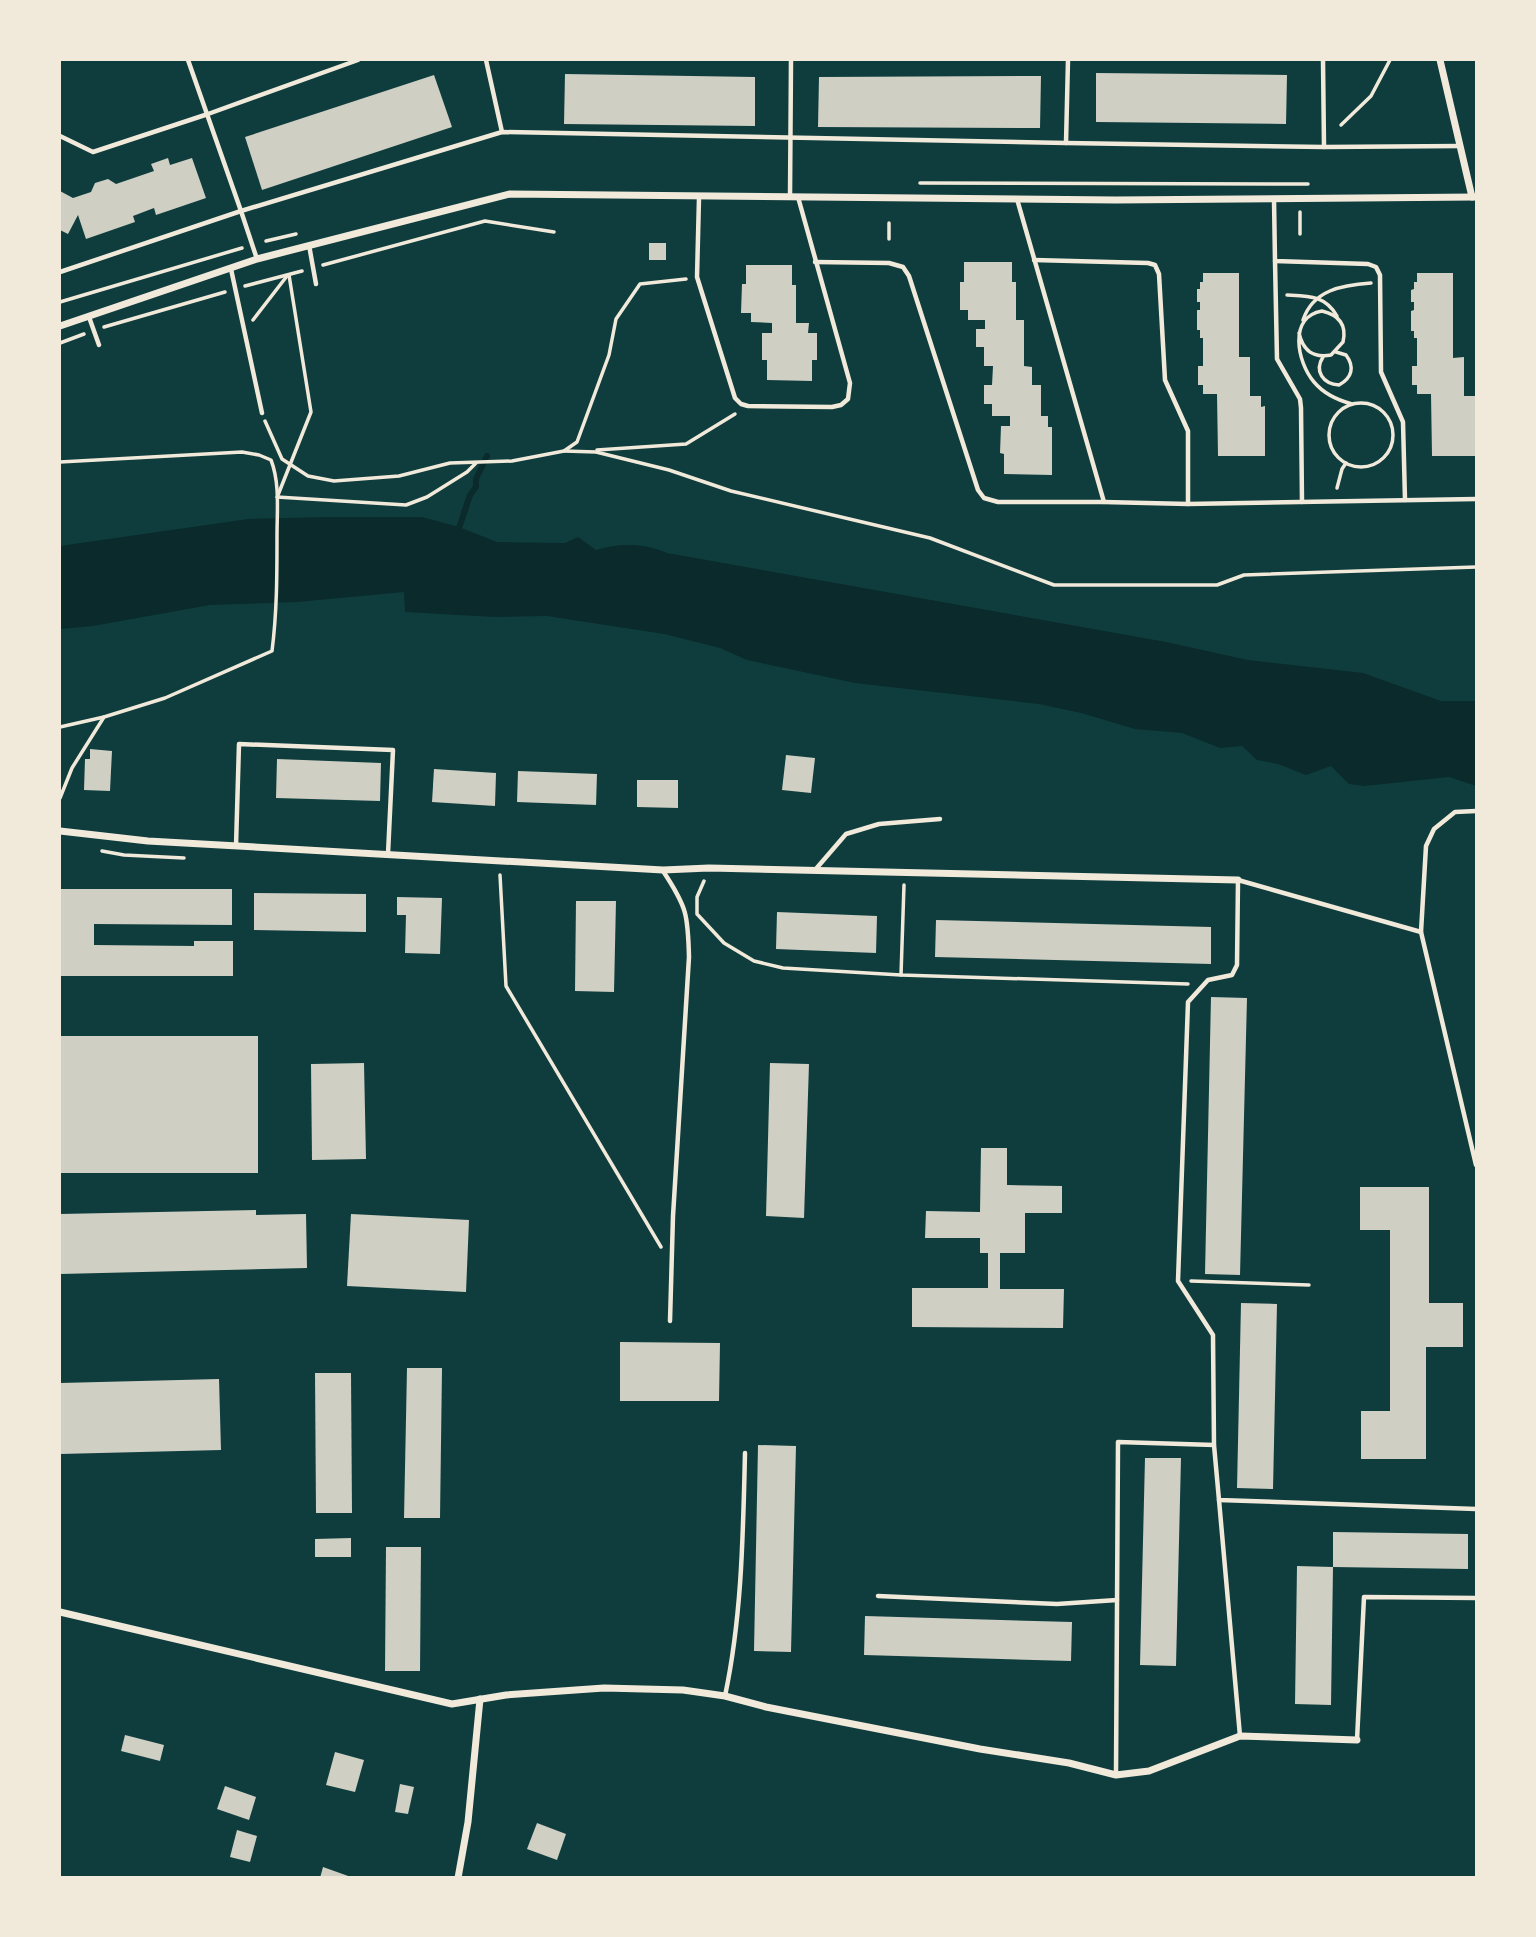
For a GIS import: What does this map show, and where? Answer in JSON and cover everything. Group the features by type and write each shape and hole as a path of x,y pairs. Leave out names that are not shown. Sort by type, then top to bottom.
{"street":[{"path":"60,326 257,259 510,194 699,198 1017,199 1474,197 1440,60"},
{"path":"60,831 148,841 663,870 1238,880"},
{"path":"60,1612 452,1704 604,1688 683,1690 725,1696 766,1707 980,1749 1069,1763 1116,1775 1149,1772 1240,1737 1357,1740"},
{"path":"458,1878 468,1822 480,1699"}],"lane":[{"path":"188,60 257,259"},
{"path":"60,136 93,152 358,60"},
{"path":"486,60 502,132"},
{"path":"699,198 697,277 736,398 741,404 748,406 841,405 848,399 850,383 816,262 794,197 791,60"},
{"path":"1066,144 1068,60"},
{"path":"1323,60 1324,147"},
{"path":"60,272 241,211 502,132 1066,144 1460,146"},
{"path":"1017,199 1104,502"},
{"path":"1274,199 1277,359 1300,399 1302,502"},
{"path":"309,245 316,284"},
{"path":"1034,260 1156,265 1159,274 1165,380 1188,431 1188,504"},
{"path":"1275,261 1368,264 1376,267 1380,275 1381,372 1403,422 1405,500"},
{"path":"816,262 889,263 903,267 909,276 978,490 984,498 998,502 1188,504 1476,499"},
{"path":"231,268 262,413"},
{"path":"89,316 99,345"},
{"path":"236,846 239,744 393,750 388,855"},
{"path":"1476,811 1455,812 1434,828 1426,846 1421,932 1476,1165"},
{"path":"815,871 846,834 879,824 940,819"},
{"path":"663,870 680,895 688,918 690,957 673,1216 670,1321"},
{"path":"1240,1737 1214,1445 1213,1335 1178,1281 1188,1002 1208,980 1232,975 1237,965 1238,880 1421,932"},
{"path":"1116,1775 1118,1442 1214,1445"},
{"path":"725,1696 731,1668 742,1554 745,1453"},
{"path":"1219,1500 1476,1509"},
{"path":"878,1596 1057,1604 1117,1600"},
{"path":"1357,1740 1364,1597 1476,1598"}],"path":[{"path":"1341,125 1371,96 1390,60"},
{"path":"1300,212 1300,234"},
{"path":"60,344 94,331 236,289 485,221 554,232"},
{"path":"889,223 889,239"},
{"path":"245,330 289,275"},
{"path":"277,497 311,412 289,275"},
{"path":"564,451 577,442 609,355 616,319 640,284 697,277"},
{"path":"1352,404 1335,415 1329,434 1335,453 1346,463 1360,467 1379,461 1387,454 1393,436 1388,417 1380,409 1362,403 1352,404 1331,396 1313,381 1302,359 1299,333 1306,310 1317,297 1337,287 1380,282"},
{"path":"1275,295 1317,297 1332,308 1345,334 1343,342 1335,352 1325,356 1313,355 1306,349 1299,333"},
{"path":"1301,325 1306,317 1322,311 1338,317"},
{"path":"1325,356 1319,368 1320,375 1331,384 1339,385 1350,376 1352,369 1346,355 1335,352"},
{"path":"262,413 282,459 308,476 334,481 399,476 450,463 512,461 564,451 686,444 748,406"},
{"path":"564,451 596,452 731,491 930,538 1054,586 1217,585 1244,575 1476,567"},
{"path":"60,462 242,452 271,460 275,471 277,497 277,616 272,651 165,698 60,727"},
{"path":"277,497 406,505 428,497 467,472 476,463"},
{"path":"1338,488 1346,463"},
{"path":"60,798 72,768 104,717"},
{"path":"901,975 904,873"},
{"path":"500,875 506,986 672,1264"},
{"path":"713,875 702,882 697,897 697,915 724,943 754,961 783,968 901,975 1203,985"},
{"path":"1178,1281 1309,1285"}],"water":[{"path":"422,517 459,527 497,542 565,543 578,537 596,550 623,545 641,546 667,553 1166,642 1248,660 1363,673 1441,701 1476,701 1476,786 1449,777 1364,786 1349,784 1331,766 1306,775 1278,764 1257,760 1242,746 1220,748 1182,733 1135,729 1039,704 855,683 747,660 720,648 664,634 547,616 495,617 405,612 404,592 297,602 210,605 93,626 60,629 60,546 248,519"}],"building":[{"path":"1096,73 1287,75 1286,124 1096,122"},
{"path":"565,74 755,77 755,126 564,124"},
{"path":"434,75 452,127 262,190 245,137"},
{"path":"1041,76 1040,128 818,127 819,77"},
{"path":"168,158 170,165 192,158 206,198 156,215 154,208 133,216 135,222 86,239 78,215 68,234 60,230 60,191 73,198 91,192 95,183 108,179 116,184 154,171 151,164"},
{"path":"649,243 666,243 666,260 649,260"},
{"path":"964,262 1012,262 1012,282 1016,282 1016,320 1024,320 1024,366 1032,367 1032,385 1041,385 1041,416 1048,416 1048,427 1052,427 1052,475 1004,474 1004,454 1000,453 1001,426 1010,426 1010,416 992,416 992,404 984,404 984,385 992,385 993,366 984,366 984,347 976,347 976,329 985,329 985,320 968,320 968,310 960,310 960,282 964,282"},
{"path":"746,265 792,265 792,285 796,285 796,323 809,323 808,333 817,333 817,360 812,360 812,381 767,380 767,360 762,360 762,333 772,333 772,323 751,322 751,313 741,313"},
{"path":"1203,273 1239,273 1239,357 1250,357 1250,396 1261,396 1261,407 1265,406 1265,456 1218,456 1217,394 1203,394 1203,385 1198,385 1198,366 1203,366 1203,338 1200,338 1200,330 1197,330 1197,310 1200,310 1200,302 1197,302 1197,289 1200,289 1200,282 1203,282"},
{"path":"1417,273 1453,273 1453,358 1464,357 1464,396 1475,396 1476,456 1432,456 1431,394 1417,394 1417,385 1412,385 1412,366 1417,366 1417,338 1414,338 1414,331 1411,331 1414,302 1411,302 1411,290 1414,289 1414,282 1417,282"},
{"path":"90,749 112,751 110,791 84,790 85,759 90,759"},
{"path":"786,755 815,758 811,793 782,790"},
{"path":"277,759 381,763 380,801 276,798"},
{"path":"434,769 496,773 495,806 432,802"},
{"path":"518,771 597,774 596,805 517,802"},
{"path":"637,780 678,780 678,808 637,807"},
{"path":"60,889 232,889 232,925 94,924 94,945 194,946 194,941 233,941 233,976 60,976"},
{"path":"254,893 366,894 366,932 254,930"},
{"path":"397,897 442,898 440,954 405,953 406,915 397,915"},
{"path":"576,901 616,901 614,992 575,991"},
{"path":"777,912 877,916 876,953 776,949"},
{"path":"936,920 1211,927 1211,964 935,957"},
{"path":"1211,997 1247,998 1240,1275 1205,1274"},
{"path":"60,1036 258,1036 258,1173 60,1173"},
{"path":"364,1063 366,1159 312,1160 311,1064"},
{"path":"770,1063 809,1064 804,1218 766,1216"},
{"path":"981,1148 1007,1148 1007,1185 1062,1186 1062,1213 1025,1213 1025,1253 1000,1253 1000,1289 1064,1289 1063,1328 912,1327 912,1288 988,1288 988,1253 980,1253 980,1238 925,1238 926,1211 980,1212"},
{"path":"1360,1187 1429,1187 1429,1303 1463,1303 1463,1347 1426,1347 1426,1459 1361,1459 1361,1411 1390,1411 1390,1230 1360,1230"},
{"path":"256,1210 256,1215 306,1214 307,1268 60,1274 60,1214"},
{"path":"351,1214 469,1220 466,1292 347,1286"},
{"path":"1241,1303 1277,1304 1273,1489 1237,1488"},
{"path":"620,1342 720,1343 719,1401 620,1401"},
{"path":"407,1368 442,1368 440,1518 404,1518"},
{"path":"315,1373 351,1373 352,1513 316,1513"},
{"path":"219,1379 221,1450 60,1454 60,1383"},
{"path":"758,1445 796,1446 791,1652 754,1651"},
{"path":"1145,1458 1181,1458 1176,1666 1140,1665"},
{"path":"1333,1532 1468,1534 1468,1569 1333,1567"},
{"path":"351,1538 351,1557 315,1557 315,1539"},
{"path":"386,1547 421,1547 420,1671 385,1671"},
{"path":"1297,1566 1333,1567 1331,1705 1295,1704"},
{"path":"865,1616 1072,1622 1071,1661 864,1655"},
{"path":"125,1735 164,1745 160,1761 121,1751"},
{"path":"335,1752 364,1760 355,1792 326,1785"},
{"path":"400,1784 414,1787 408,1814 395,1812"},
{"path":"225,1786 256,1797 249,1820 217,1809"},
{"path":"537,1823 566,1834 557,1860 527,1849"},
{"path":"237,1830 257,1836 250,1862 230,1857"},
{"path":"323,1867 351,1877 351,1878 320,1878"}],"waterway":[{"path":"457,534 487,456"}]}
